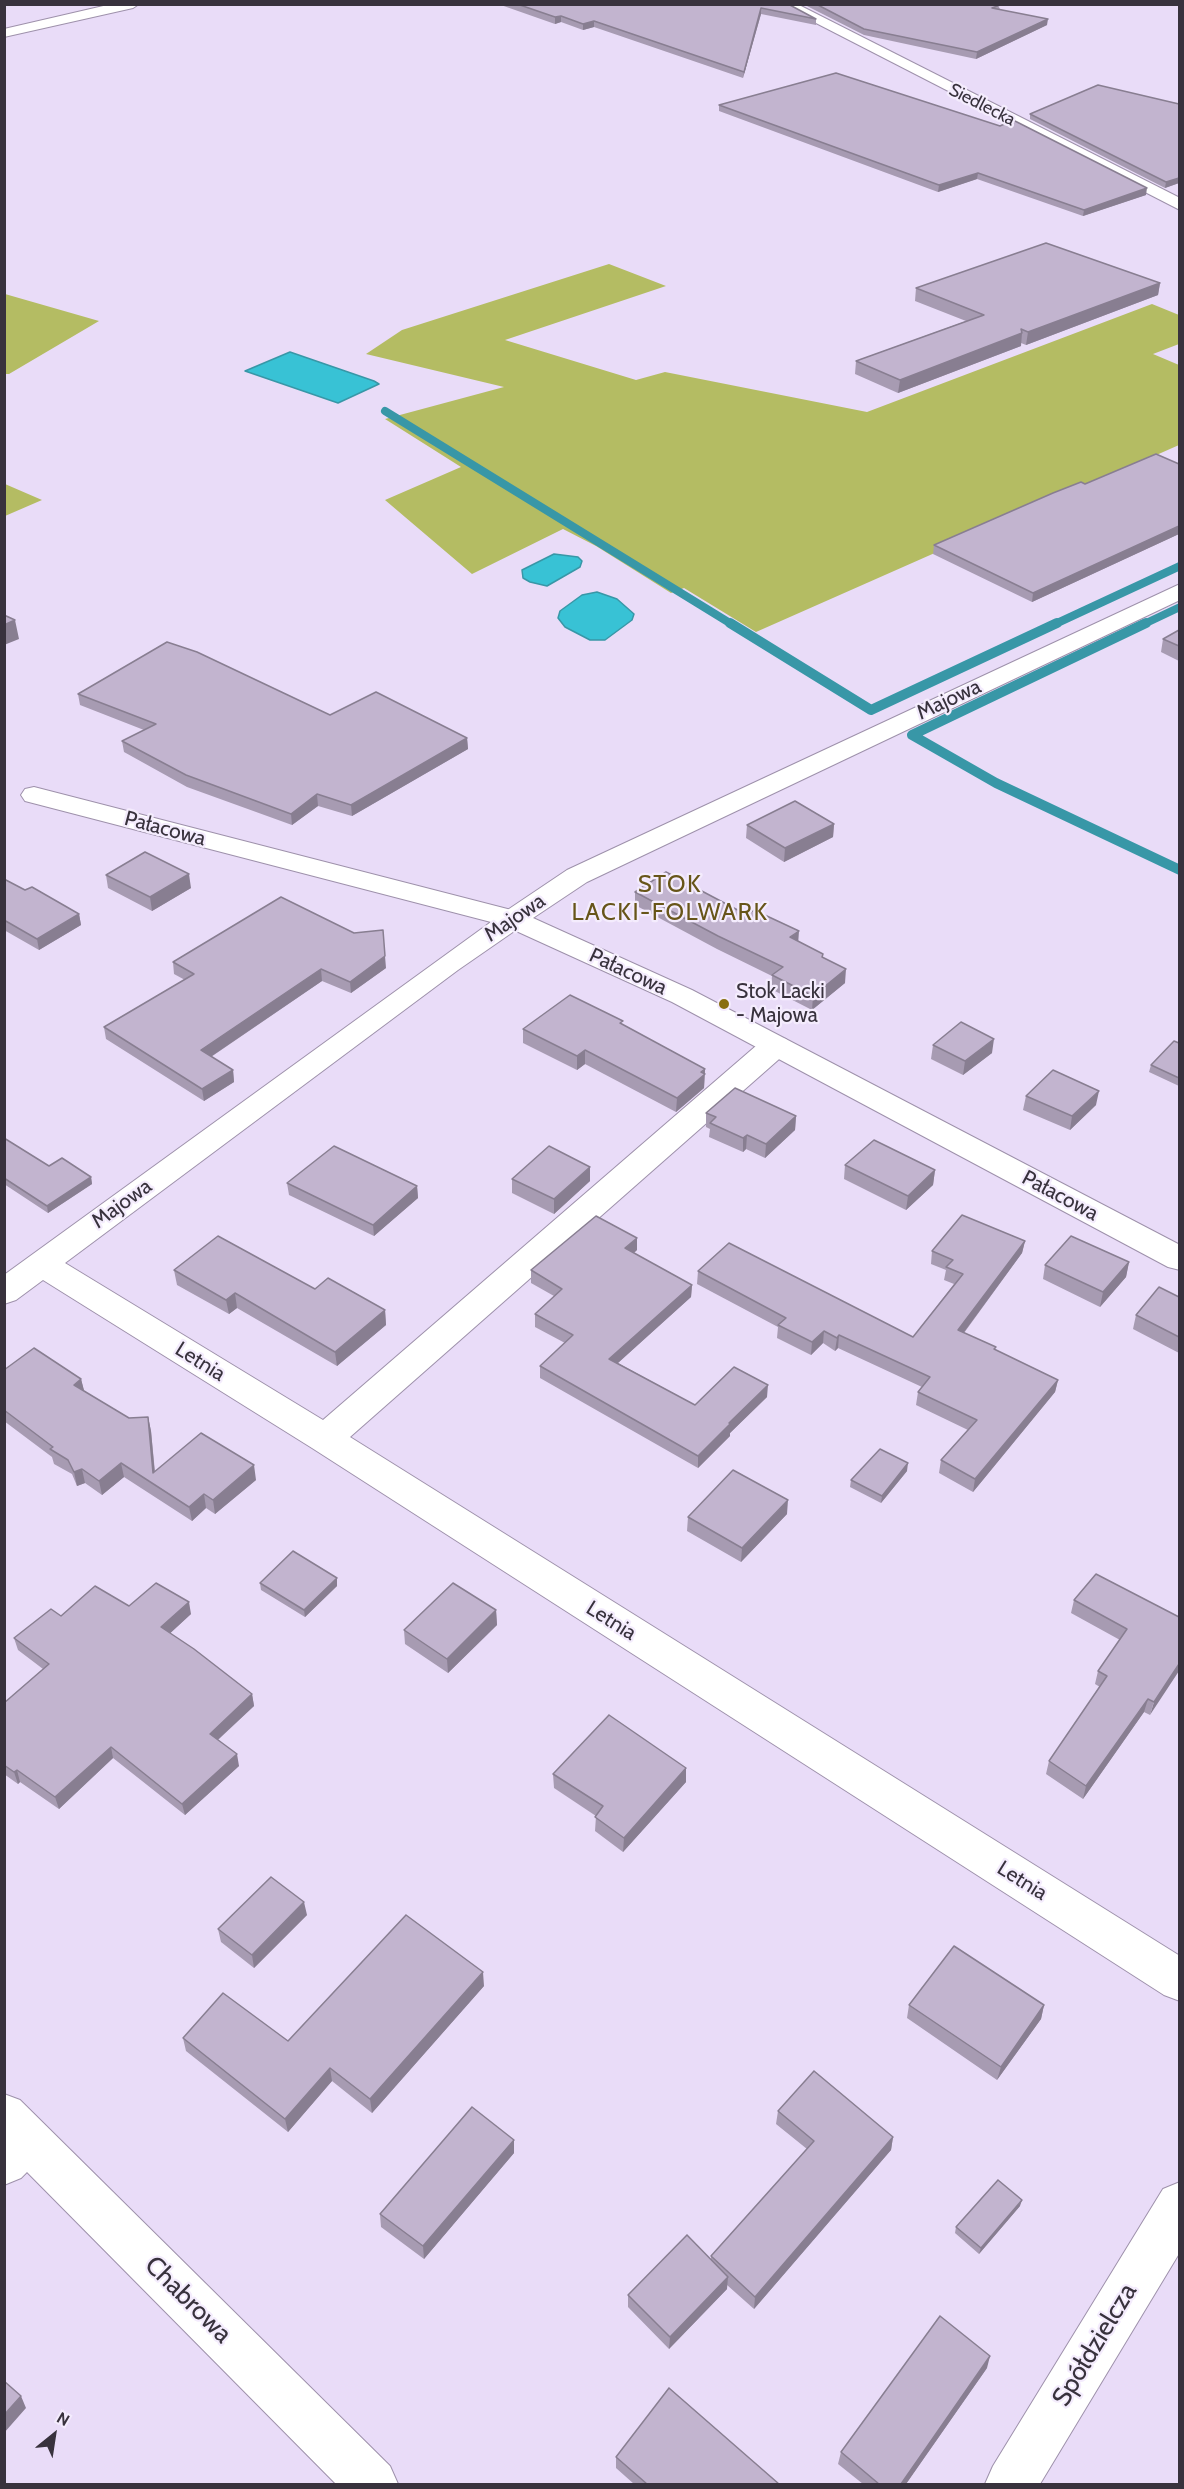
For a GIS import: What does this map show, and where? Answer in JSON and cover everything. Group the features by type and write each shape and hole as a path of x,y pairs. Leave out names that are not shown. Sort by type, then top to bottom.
{"street":[{"path":"4,33 133,4"},
{"name":"Siedlecka","path":"785,4 1179,205"},
{"name":"Majowa","path":"19,1274 448,964 577,876 1179,591"},
{"name":"Pałacowa","path":"34,795 513,919 682,996 1179,1259"},
{"path":"325,1439 775,1046"},
{"name":"Letnia","path":"19,1274 325,1439 1179,1981"},
{"name":"Chabrowa","path":"12,2139 372,2484"},
{"name":"Spółdzielcza","path":"1011,2484 1179,2206"}],"green space":[{"path":"609,264 666,286 505,340 636,380 665,372 867,412 1152,304 1179,315 1179,344 1153,354 1179,365 1179,445 756,632 684,588 671,593 596,546 563,529 472,574 385,500 461,467 385,419 504,387 366,354 402,330"},
{"path":"4,294 99,321 9,374 5,374"},
{"path":"5,484 42,500 5,516"}],"water":[{"path":"290,352 379,384 338,403 245,371"},
{"path":"554,554 578,557 582,561 580,567 547,586 523,578 522,570"},
{"path":"597,592 617,599 634,614 632,620 605,640 590,640 565,627 558,618 560,611 582,595"}],"building":[{"path":"517,4 788,4 816,19 761,8 744,72 594,21 583,24"},
{"path":"816,4 997,4 1000,5 992,8 1048,19 977,52 864,29"},
{"path":"836,73 1000,126 1013,120 1147,188 1084,210 978,173 939,185 719,105"},
{"path":"1098,85 1179,104 1179,178 1166,182 1030,114"},
{"path":"1046,243 1160,283 1028,332 1021,329 1022,333 900,380 856,361 984,315 916,288"},
{"path":"1156,454 1179,464 1179,526 1033,593 934,545 1053,493 1081,482 1085,484"},
{"path":"4,615 15,620 4,625"},
{"path":"1179,630 1179,646 1163,639"},
{"path":"167,642 197,652 330,715 376,692 467,738 351,805 317,794 291,814 186,775 122,741 156,724 78,694"},
{"path":"795,801 834,824 785,848 747,825"},
{"path":"145,852 189,874 150,897 106,875"},
{"path":"666,872 747,915 754,910 799,931 790,937 846,969 813,996 772,975 783,967 635,892"},
{"path":"4,879 25,890 32,887 79,914 37,939 4,920"},
{"path":"281,897 354,933 383,930 385,956 350,982 321,969 201,1050 233,1070 202,1089 104,1027 194,974 173,962"},
{"path":"570,995 623,1021 620,1023 705,1069 701,1072 705,1074 677,1098 585,1050 577,1056 523,1029"},
{"path":"961,1022 994,1039 965,1061 933,1045"},
{"path":"1174,1041 1179,1043 1179,1078 1151,1065"},
{"path":"1053,1070 1099,1091 1072,1116 1026,1096"},
{"path":"735,1088 796,1116 766,1144 747,1135 743,1138 710,1123 716,1117 706,1113"},
{"path":"4,1138 49,1166 62,1158 91,1177 47,1206 4,1178"},
{"path":"874,1140 935,1170 908,1196 845,1165"},
{"path":"334,1146 417,1186 373,1225 287,1183"},
{"path":"549,1146 590,1167 554,1199 512,1179"},
{"path":"962,1215 1025,1241 958,1330 1058,1380 975,1479 941,1460 977,1420 918,1392 930,1377 839,1335 837,1338 824,1331 812,1342 778,1325 786,1318 698,1271 729,1243 913,1337 963,1274 946,1267 953,1260 932,1251"},
{"path":"596,1216 637,1238 625,1248 692,1285 609,1359 695,1405 734,1367 768,1385 698,1456 540,1366 573,1335 535,1314 562,1289 531,1270"},
{"path":"218,1236 315,1289 328,1278 385,1310 335,1352 235,1293 226,1300 174,1270"},
{"path":"1071,1236 1129,1262 1103,1292 1045,1265"},
{"path":"1159,1287 1179,1297 1179,1337 1136,1315"},
{"path":"34,1348 81,1379 74,1385 129,1418 148,1417 153,1473 201,1433 254,1465 213,1500 204,1494 189,1507 121,1463 99,1481 82,1469 74,1472 68,1460 50,1449 53,1447 4,1410 4,1370"},
{"path":"880,1449 908,1463 882,1496 851,1480"},
{"path":"733,1470 788,1500 742,1548 688,1517"},
{"path":"293,1551 337,1578 304,1610 260,1583"},
{"path":"1096,1574 1179,1617 1179,1664 1154,1702 1148,1699 1086,1786 1049,1761 1107,1676 1098,1671 1127,1629 1074,1600"},
{"path":"156,1583 189,1602 161,1627 194,1649 252,1694 210,1734 237,1754 182,1804 111,1747 55,1797 17,1770 14,1772 4,1765 4,1703 49,1664 14,1638 51,1609 61,1616 95,1586 129,1606"},
{"path":"453,1583 496,1610 447,1659 404,1630"},
{"path":"609,1715 686,1768 624,1838 595,1817 603,1806 553,1774"},
{"path":"271,1877 304,1902 252,1955 218,1929"},
{"path":"406,1915 483,1972 370,2099 330,2068 285,2119 183,2038 223,1993 288,2041"},
{"path":"954,1946 1044,2005 1001,2067 909,2005"},
{"path":"814,2071 893,2137 755,2297 711,2256 814,2141 778,2111"},
{"path":"472,2107 514,2140 423,2246 380,2214"},
{"path":"998,2180 1022,2200 981,2248 956,2227"},
{"path":"687,2235 728,2277 670,2337 628,2295"},
{"path":"940,2316 990,2356 901,2484 879,2484 841,2452"},
{"path":"4,2381 21,2396 4,2415"},
{"path":"669,2388 779,2484 647,2484 616,2457"}],"waterway":[{"path":"385,411 733,625"},
{"path":"1053,625 1180,566"},
{"path":"1142,625 1180,607"},
{"path":"730,623 871,710 1057,623"},
{"path":"1146,623 912,735 996,783 1180,870"}],"place":[{"name":"Stok Lacki - Majowa","path":"724,1004"}],"district":[{"name":"STOK LACKI-FOLWARK","path":"670,899"}]}
